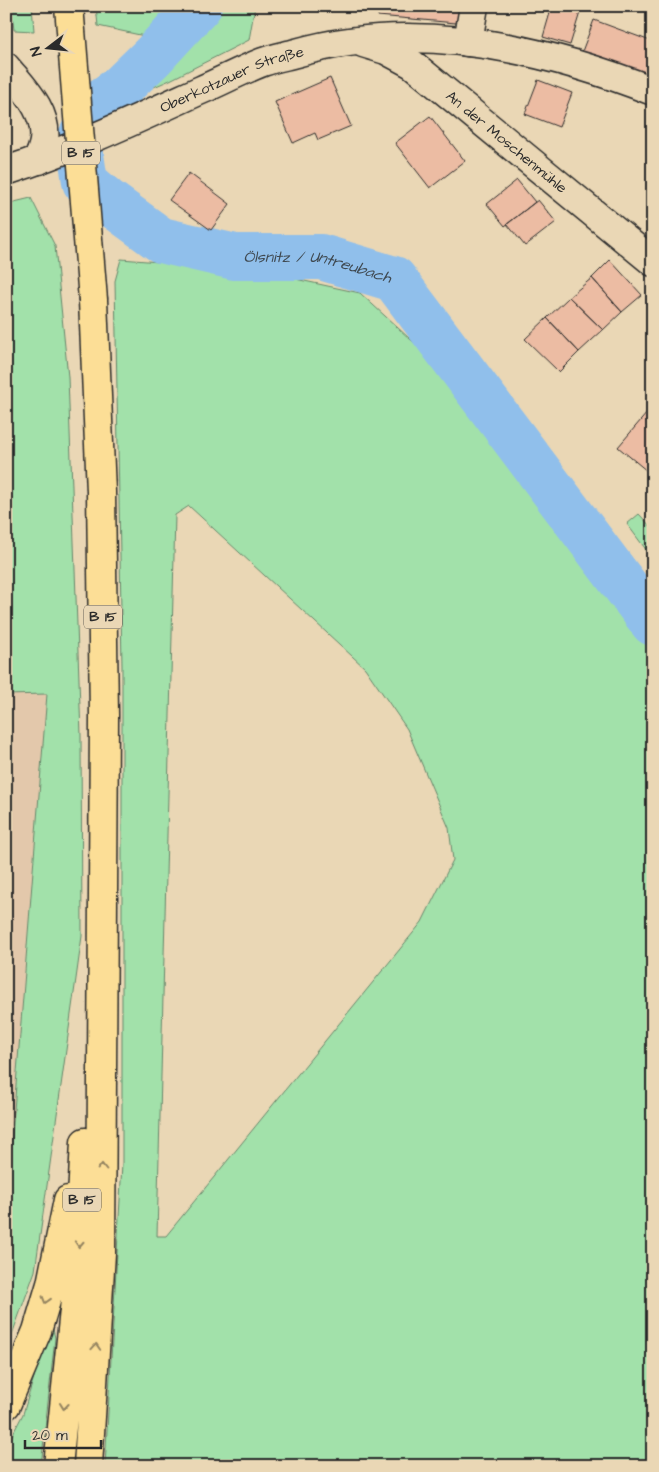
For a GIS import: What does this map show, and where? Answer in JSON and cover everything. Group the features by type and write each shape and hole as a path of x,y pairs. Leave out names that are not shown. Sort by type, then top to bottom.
{"highway":[{"name":"B 15","path":"69,6 93,300 101,502 104,715 102,1253 88,1466"},
{"name":"B 15","path":"58,1466 78,1271 86,1116 103,934"},
{"path":"6,1405 36,1331 50,1284 86,1116"}],"street":[{"path":"468,42 474,6"},
{"name":"Oberkotzauer Straße","path":"6,171 49,157 99,136 264,62 308,49 352,40 407,36 468,42 538,53 653,91"},
{"name":"An der Moschenmühle","path":"352,40 386,50 412,64 653,262"},
{"path":"6,67 32,99 42,118 44,140 49,157"}],"shaded area":[{"path":"47,694 6,1211 6,695"}],"green space":[{"path":"11,6 32,6 34,31 14,30"},
{"path":"96,6 255,6 249,40 170,80 108,107 168,41 98,26"},
{"path":"31,198 55,246 68,377 81,735 82,936 35,1271 6,1351 6,1211 47,694 6,695 6,204"},
{"path":"121,259 249,269 360,293 435,362 653,651 653,1466 105,1466 122,1164 122,666 115,281","holes":["189,506 365,668 407,729 449,828 453,860 422,922 166,1236 157,1236 175,515"]},
{"path":"639,514 653,529 653,559 627,524"},
{"path":"51,1320 55,1338 41,1466 6,1466 6,1447 23,1414"}],"building":[{"path":"379,6 468,6 467,24 378,16"},
{"path":"552,6 582,6 570,45 543,37"},
{"path":"594,20 653,42 653,81 581,54"},
{"path":"330,78 351,126 318,140 315,133 293,143 275,102"},
{"path":"538,80 572,93 559,127 525,114"},
{"path":"430,116 465,161 430,188 395,143"},
{"path":"189,173 230,204 211,230 169,200"},
{"path":"517,180 535,202 505,226 487,204"},
{"path":"538,200 556,222 525,246 507,224"},
{"path":"610,260 642,295 622,312 592,278"},
{"path":"592,278 622,312 603,330 569,297"},
{"path":"569,297 603,330 579,352 547,318"},
{"path":"547,318 579,352 559,372 525,339"},
{"path":"653,406 653,476 618,447"}],"waterway":[{"name":"Ölsnitz / Untreubach","path":"199,6 153,56 119,89 96,105 79,141 85,182 106,200 161,240 235,257 321,257 394,279 653,623"}]}
